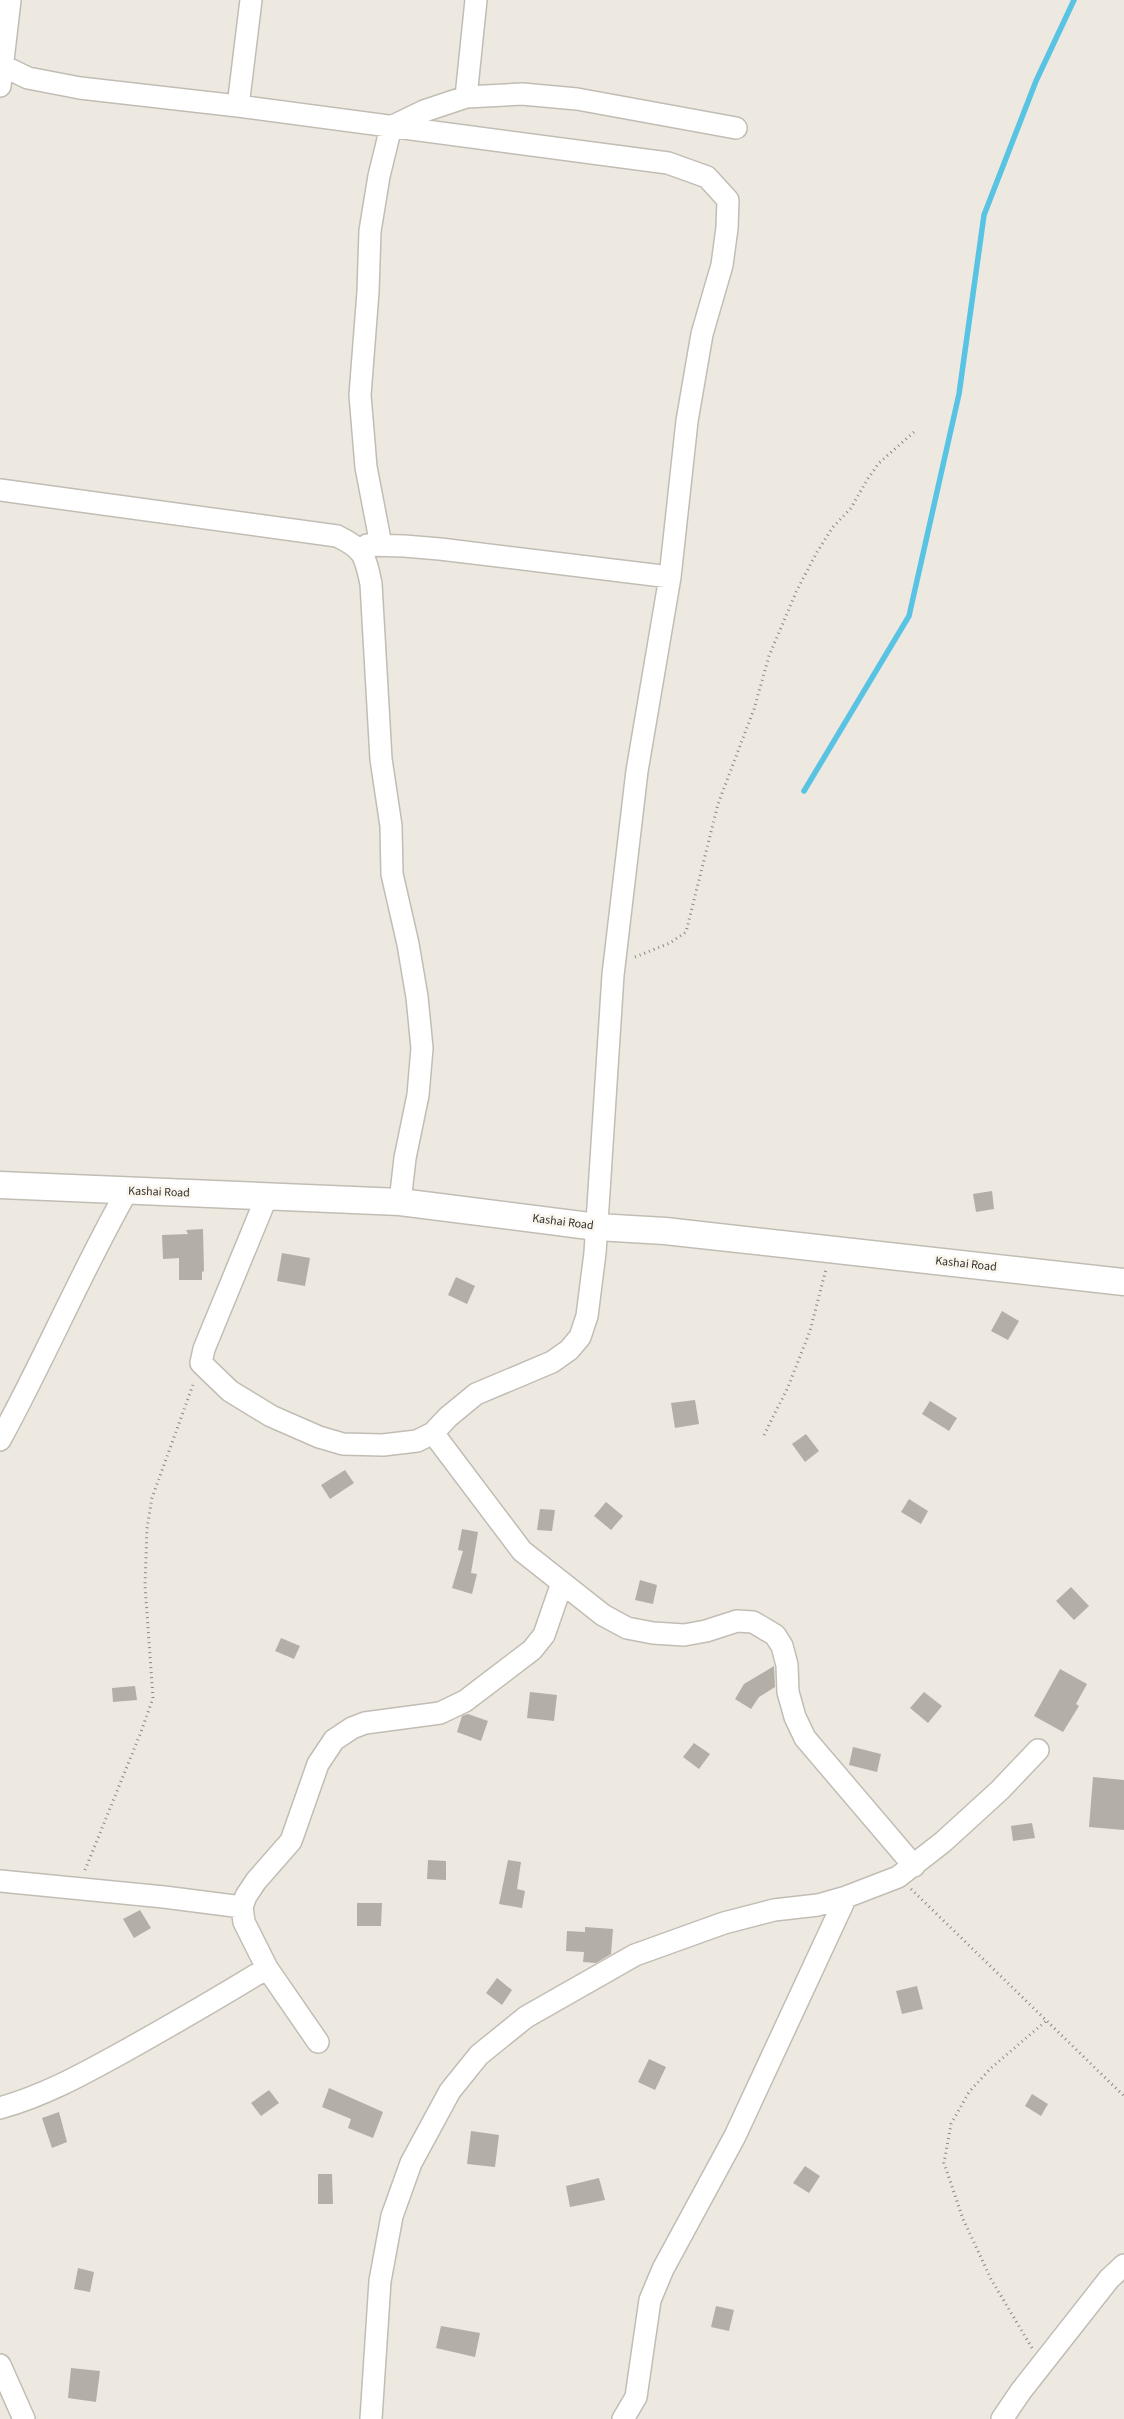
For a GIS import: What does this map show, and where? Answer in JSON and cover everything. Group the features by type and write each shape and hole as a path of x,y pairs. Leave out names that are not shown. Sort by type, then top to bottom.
{"street":[{"path":"10,0 1,76 28,78 47,83 238,106 668,163 707,177 728,200 727,228 722,265 702,334 687,421 670,577 638,771 614,975 597,1227 587,1316 580,1337 569,1350 552,1362 476,1394 448,1417 433,1433 417,1441 383,1446 343,1444 319,1438 271,1416 230,1391 201,1363 204,1349 267,1196"},
{"path":"238,106 250,0"},
{"path":"466,97 476,0"},
{"path":"391,127 424,112 466,97 522,94 577,99 736,128"},
{"path":"381,545 366,467 360,395 368,292 370,231 379,176 391,127"},
{"path":"0,490 304,530 337,536 357,546 381,545 440,549 670,577"},
{"path":"357,546 367,563 371,584 381,759 391,826 392,874 416,988 422,1048 418,1095 405,1158 400,1202"},
{"name":"Kashai Road","path":"0,1185 400,1202 597,1227 665,1230 1124,1282"},
{"path":"0,1440 26,1392 108,1223 127,1191"},
{"path":"433,1433 522,1551 603,1615 627,1628 653,1633 684,1634 737,1621 753,1622 775,1634 782,1646 787,1665 788,1692 795,1717 805,1738 906,1871"},
{"path":"318,2042 267,1968 244,1922 242,1907 256,1881 291,1841 318,1764 334,1740 352,1728 365,1723 440,1712 465,1701 532,1650 544,1634 562,1583"},
{"path":"371,2419 380,2281 392,2216 416,2155 450,2092 479,2055 526,2017 635,1955 724,1923 757,1914 818,1905 846,1898 906,1871 1000,1790 1038,1750"},
{"path":"0,1880 242,1907"},
{"path":"623,2419 636,2397 650,2300 656,2284 735,2136 846,1898"},
{"path":"0,2108 24,2102 68,2083 188,2016 267,1968"},
{"path":"1002,2419 1042,2364 1109,2279 1124,2265"},
{"path":"0,2365 24,2419"}],"path":[{"path":"614,975 628,960 670,943 686,932 718,804 754,709 769,656 797,590 817,552 833,527 850,508 867,480 885,457 914,432"},
{"path":"764,1435 788,1387 810,1331 831,1249"},
{"path":"77,1888 142,1732 153,1698 145,1585 147,1529 152,1498 201,1363"},
{"path":"906,1871 1046,2021 1124,2096"},
{"path":"1042,2364 991,2279 963,2219 944,2163 951,2124 969,2092 991,2068 1046,2021"}],"building":[{"path":"992,1191 994,1209 976,1212 973,1194"},
{"path":"203,1229 204,1271 202,1272 202,1280 179,1280 179,1258 163,1259 162,1235 188,1234 186,1230"},
{"path":"282,1253 310,1258 305,1286 277,1281"},
{"path":"456,1277 475,1286 467,1304 448,1295"},
{"path":"1002,1311 1019,1321 1008,1340 991,1331"},
{"path":"695,1400 699,1424 675,1428 671,1403"},
{"path":"930,1401 957,1418 949,1431 922,1414"},
{"path":"806,1434 819,1451 805,1462 792,1444"},
{"path":"345,1470 354,1483 330,1499 321,1485"},
{"path":"909,1499 928,1511 921,1524 901,1512"},
{"path":"606,1502 623,1516 611,1530 594,1516"},
{"path":"540,1509 555,1510 552,1531 537,1530"},
{"path":"462,1529 478,1532 471,1573 477,1574 472,1594 452,1588 463,1551 458,1550"},
{"path":"640,1580 657,1585 653,1604 635,1600"},
{"path":"1071,1587 1089,1606 1074,1620 1056,1601"},
{"path":"281,1638 300,1646 294,1659 275,1651"},
{"path":"774,1666 775,1687 759,1697 751,1709 735,1699 744,1684"},
{"path":"1060,1669 1087,1684 1076,1704 1079,1706 1063,1732 1034,1716"},
{"path":"135,1686 137,1700 113,1702 112,1688"},
{"path":"530,1692 557,1695 554,1721 527,1718"},
{"path":"924,1692 942,1706 928,1723 910,1708"},
{"path":"468,1714 488,1721 481,1741 457,1732 462,1716"},
{"path":"694,1743 710,1754 699,1769 683,1757"},
{"path":"853,1747 881,1754 877,1772 849,1765"},
{"path":"1093,1777 1124,1780 1124,1830 1089,1827"},
{"path":"1032,1823 1035,1838 1013,1841 1011,1826"},
{"path":"428,1860 446,1861 446,1880 427,1879"},
{"path":"508,1860 521,1862 517,1889 525,1891 522,1908 499,1904"},
{"path":"357,1903 382,1903 381,1926 357,1926"},
{"path":"140,1910 151,1928 134,1938 123,1919"},
{"path":"585,1927 613,1929 611,1954 596,1963 583,1962 584,1952 566,1951 567,1931 585,1932"},
{"path":"497,1978 512,1990 502,2005 486,1993"},
{"path":"917,1986 923,2009 902,2014 896,1991"},
{"path":"649,2059 666,2067 655,2090 638,2082"},
{"path":"329,2088 383,2112 373,2138 348,2128 351,2119 322,2107"},
{"path":"269,2090 279,2103 261,2116 251,2103"},
{"path":"1032,2094 1048,2104 1041,2116 1025,2106"},
{"path":"59,2112 67,2142 52,2148 42,2118"},
{"path":"471,2131 499,2135 495,2167 467,2164"},
{"path":"805,2166 820,2176 809,2193 793,2183"},
{"path":"318,2174 332,2174 333,2204 318,2204"},
{"path":"599,2178 605,2200 570,2207 566,2186"},
{"path":"78,2268 94,2272 90,2292 74,2289"},
{"path":"716,2306 734,2310 729,2331 711,2327"},
{"path":"441,2326 480,2333 475,2357 436,2348"},
{"path":"71,2368 100,2371 96,2402 68,2398"}],"waterway":[{"path":"804,791 909,616 959,394 984,215 1036,81 1074,0"}]}
